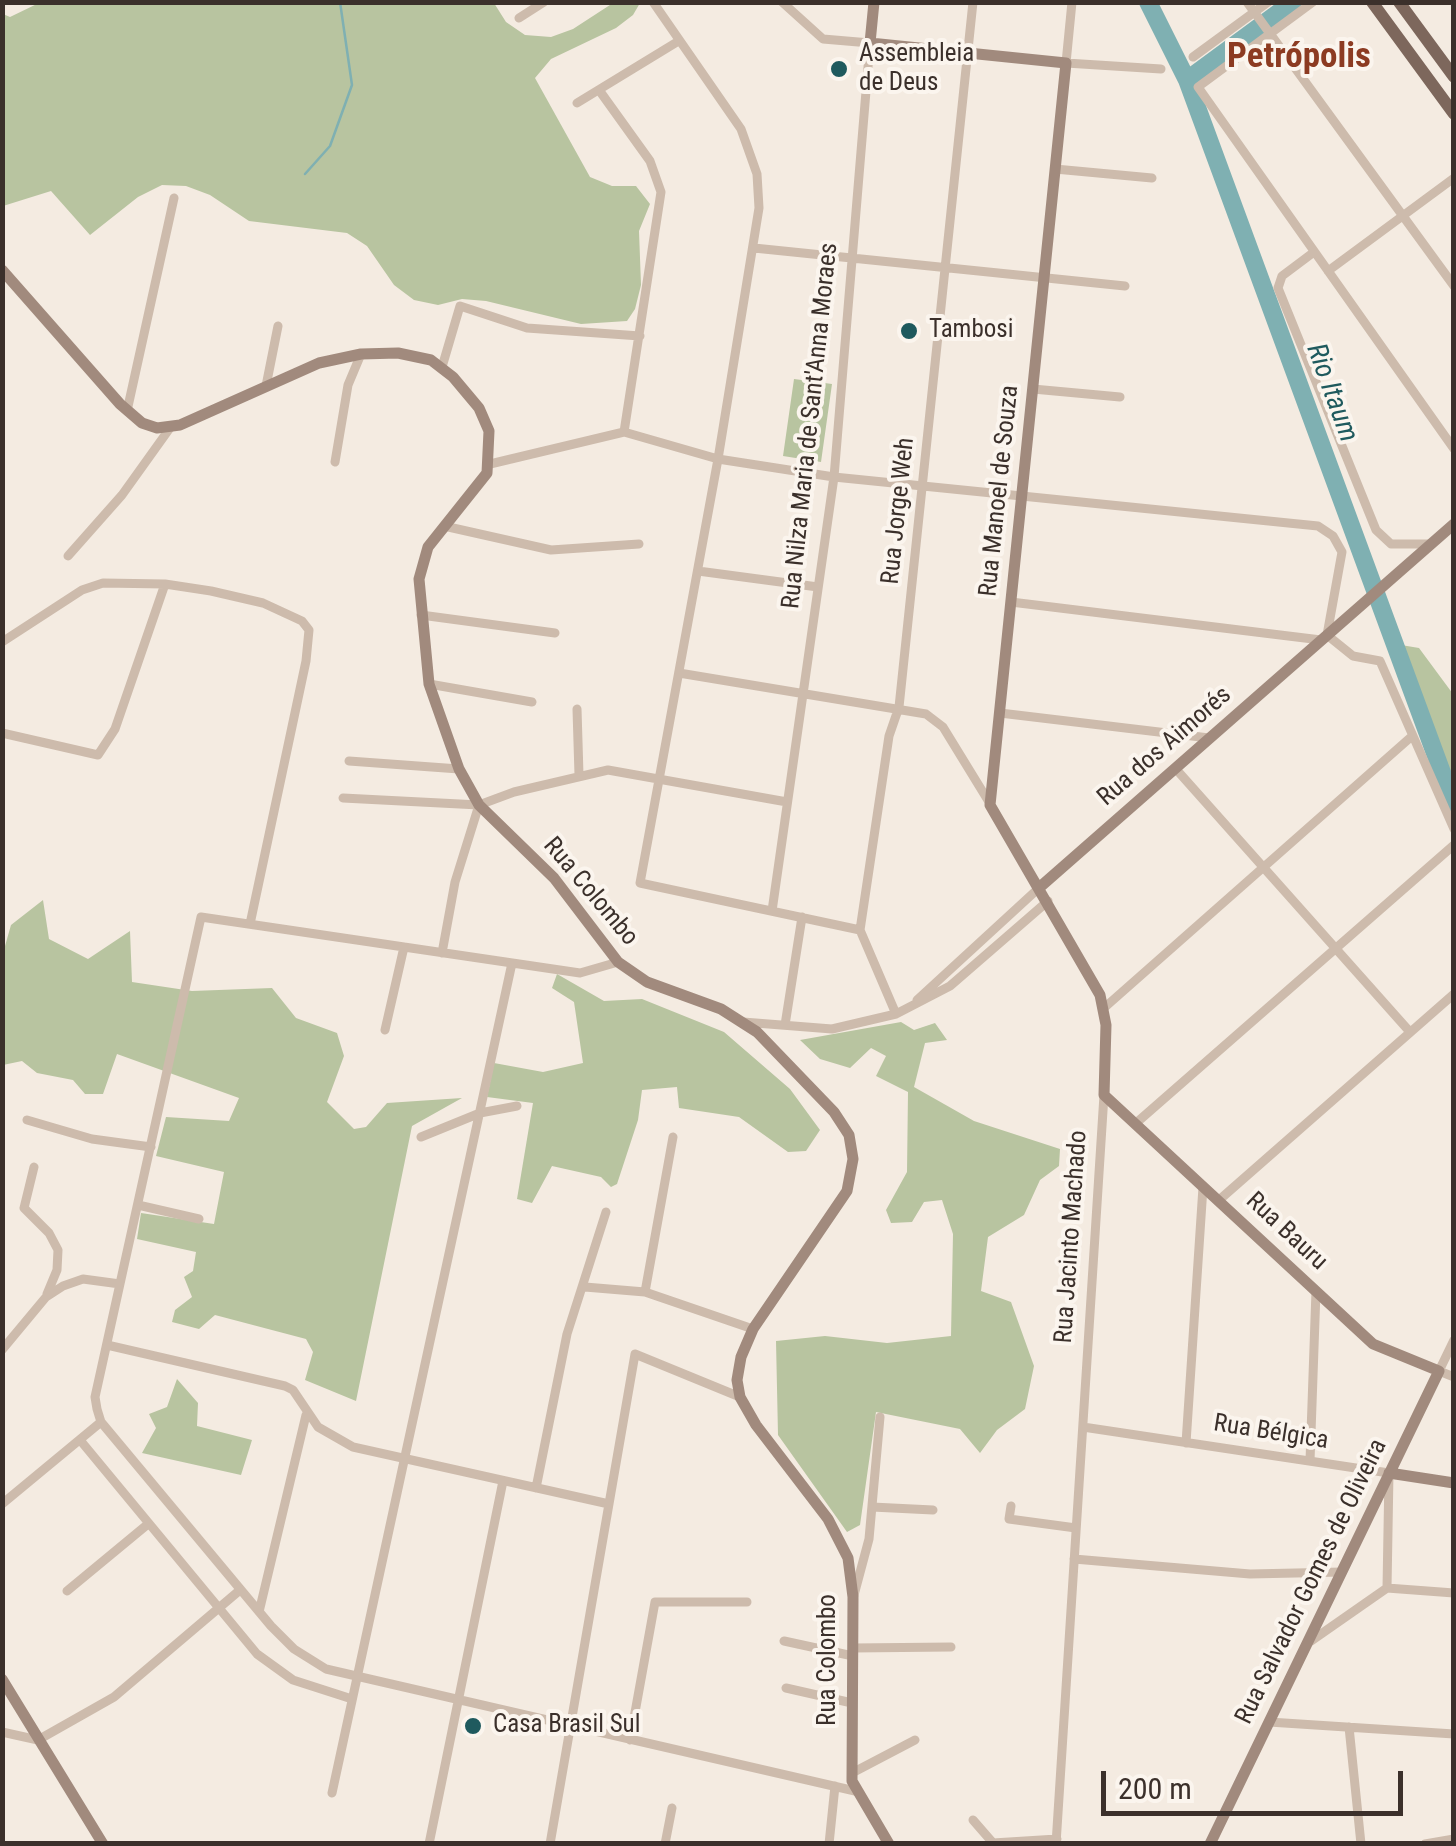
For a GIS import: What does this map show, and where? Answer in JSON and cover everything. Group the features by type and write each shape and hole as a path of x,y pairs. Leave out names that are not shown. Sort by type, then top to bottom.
{"main road":[{"path":"1372,2 1454,114"},
{"path":"1399,2 1454,77"}],"street":[{"path":"519,18 544,2"},
{"path":"653,2 730,111 752,156 759,208 718,459 640,883 860,930 896,1014"},
{"path":"782,2 823,39 1161,69"},
{"name":"Rua Nilza Maria de Sant'Anna Moraes","path":"772,912 834,477 874,2"},
{"name":"Rua Jorge Weh","path":"860,930 888,736 899,706 973,2"},
{"name":"Rua Manoel de Souza","path":"990,804 1072,2"},
{"path":"1247,2 1454,286"},
{"path":"1194,57 1268,2"},
{"path":"1313,2 1198,86 1454,449"},
{"path":"577,103 678,42"},
{"path":"599,90 650,161 661,192 624,432"},
{"path":"1055,169 1152,178"},
{"path":"1328,271 1454,178"},
{"path":"127,411 174,198"},
{"path":"754,248 1125,286"},
{"path":"1314,252 1282,276 1278,288 1376,530 1391,544 1431,544"},
{"path":"2,270 127,411 149,426 170,428 319,363 361,354 410,355 442,367 486,419 490,464 624,432 718,459 834,477 1326,530 1337,542 1342,558 1324,637"},
{"path":"442,367 460,306 527,328 640,336"},
{"path":"266,386 278,326"},
{"path":"335,462 348,385 361,354"},
{"path":"1033,389 1120,397"},
{"path":"68,556 122,495 170,428"},
{"name":"Rua Colombo","path":"490,464 476,491 444,526 422,559 421,615 428,684 459,769 479,805 554,878 618,962 646,982 721,1009 743,1022 834,1112 849,1135 853,1158 841,1202 753,1330 738,1368 740,1398 836,1532 848,1558 853,1597 854,1791 889,1844"},
{"name":"Rua dos Aimorés","path":"908,1008 1040,886 1454,524"},
{"path":"444,526 551,550 639,544"},
{"path":"698,571 818,587"},
{"path":"2,642 93,584 165,584 263,603 294,615 309,630 250,924"},
{"path":"2,733 98,756 114,729 165,584"},
{"path":"1011,602 1324,637 1354,656 1380,661 1454,828"},
{"path":"421,615 555,633"},
{"name":"Rua Jacinto Machado","path":"679,673 899,706 926,714 943,727 1086,964 1104,1008 1104,1095 1056,1841"},
{"path":"428,684 532,702"},
{"path":"577,709 578,774"},
{"path":"1000,713 1209,738"},
{"path":"1104,1008 1412,736"},
{"path":"349,761 459,769"},
{"path":"1175,768 1410,1032"},
{"path":"342,798 479,805 578,774 608,770 787,802"},
{"path":"442,953 454,882 479,805"},
{"path":"1135,1124 1454,845"},
{"name":"Rua dos Aimorés","path":"743,1022 832,1029 896,1014 969,972 1048,900"},
{"path":"618,962 580,973 201,916 95,1397 101,1422 259,1612 309,1660 356,1679 854,1791"},
{"path":"784,1025 802,917"},
{"path":"385,1030 404,947"},
{"path":"332,1794 512,963"},
{"path":"1218,1201 1454,994"},
{"name":"Rua Bauru","path":"1104,1095 1380,1348 1454,1377"},
{"path":"421,1137 480,1113 517,1106"},
{"path":"27,1120 92,1139 150,1147"},
{"path":"645,1292 673,1137"},
{"path":"2,1350 46,1297 57,1270 58,1250 49,1233 24,1208 34,1167"},
{"path":"1186,1443 1203,1187"},
{"path":"138,1206 199,1218"},
{"path":"536,1488 567,1334 606,1212"},
{"path":"46,1297 84,1279 120,1284"},
{"path":"585,1287 645,1292 753,1330"},
{"path":"1310,1461 1316,1290"},
{"name":"Rua Salvador Gomes de Oliveira","path":"1210,1844 1454,1340"},
{"path":"107,1345 285,1386 298,1396 306,1415 334,1438 404,1460 609,1504"},
{"path":"550,1844 635,1354 740,1398"},
{"path":"259,1612 306,1415"},
{"path":"853,1597 866,1556 880,1417"},
{"path":"2,1504 101,1422"},
{"name":"Rua Bélgica","path":"1083,1427 1454,1483"},
{"path":"80,1440 218,1610 275,1668 311,1688 352,1700"},
{"path":"1387,1588 1389,1473"},
{"path":"428,1844 503,1481"},
{"path":"1011,1506 1009,1519 1076,1528"},
{"path":"872,1507 934,1510"},
{"path":"67,1591 148,1524"},
{"path":"1074,1559 1250,1574 1342,1572"},
{"path":"1307,1643 1387,1588 1454,1593"},
{"path":"2,1732 38,1740 132,1684 240,1590"},
{"path":"630,1740 655,1602 748,1602"},
{"path":"784,1641 853,1652 950,1647"},
{"path":"2,1679 103,1844"},
{"path":"786,1688 852,1703"},
{"path":"1269,1722 1454,1734"},
{"path":"1349,1728 1361,1844"},
{"path":"852,1773 915,1740"},
{"path":"829,1844 835,1786"},
{"path":"665,1844 672,1808"},
{"path":"973,1820 994,1843 1056,1841"},
{"path":"1425,1844 1454,1839"}],"green space":[{"path":"41,2 494,3 506,22 525,35 551,37 573,29 613,3 640,3 633,15 616,28 551,59 535,78 590,177 612,186 636,186 650,204 639,231 641,285 635,309 627,321 581,324 486,301 462,299 438,305 414,300 394,285 367,246 347,233 249,221 210,195 186,186 162,185 138,197 90,235 51,191 3,206 3,14 10,17"},
{"path":"794,379 832,384 821,462 783,456"},
{"path":"1401,645 1419,648 1453,694 1453,794"},
{"path":"43,900 49,939 88,959 130,931 132,982 192,991 272,988 296,1018 337,1033 344,1056 327,1102 354,1129 366,1127 387,1103 462,1098 412,1126 356,1401 305,1380 313,1352 306,1339 215,1315 199,1329 172,1322 175,1310 192,1297 184,1277 193,1271 196,1252 137,1239 141,1213 214,1224 224,1172 156,1156 166,1117 229,1121 239,1098 117,1054 103,1094 85,1094 73,1080 37,1073 22,1061 3,1065 3,953 11,925"},
{"path":"557,974 604,1001 642,999 724,1032 790,1089 820,1130 806,1151 788,1152 739,1117 679,1108 677,1087 642,1090 638,1120 617,1184 611,1187 601,1177 552,1166 532,1203 517,1199 533,1103 487,1097 494,1063 543,1072 583,1063 574,1002 552,988"},
{"path":"901,1022 914,1030 935,1023 947,1040 925,1043 914,1087 974,1121 1060,1149 1059,1166 1040,1180 1024,1215 988,1237 981,1291 1011,1302 1034,1366 1025,1409 997,1430 980,1453 960,1429 876,1412 860,1525 847,1532 778,1435 776,1341 825,1336 887,1343 951,1336 953,1234 942,1200 924,1202 912,1222 891,1223 886,1210 907,1172 908,1092 876,1076 886,1056 871,1048 850,1068 820,1059 800,1040"},
{"path":"177,1379 198,1403 197,1426 252,1440 241,1475 142,1453 156,1428 149,1414 167,1407"}],"waterway":[{"path":"305,174 330,146 352,85 340,2"},
{"name":"Rio Itaum","path":"1148,2 1187,80 1454,805"},
{"path":"1187,80 1293,2"}],"place":[{"name":"Assembleia de Deus","path":"839,69"},
{"name":"Tambosi","path":"909,331"},
{"name":"Casa Brasil Sul","path":"473,1726"}],"district":[{"name":"Petrópolis","path":"1299,58"}]}
